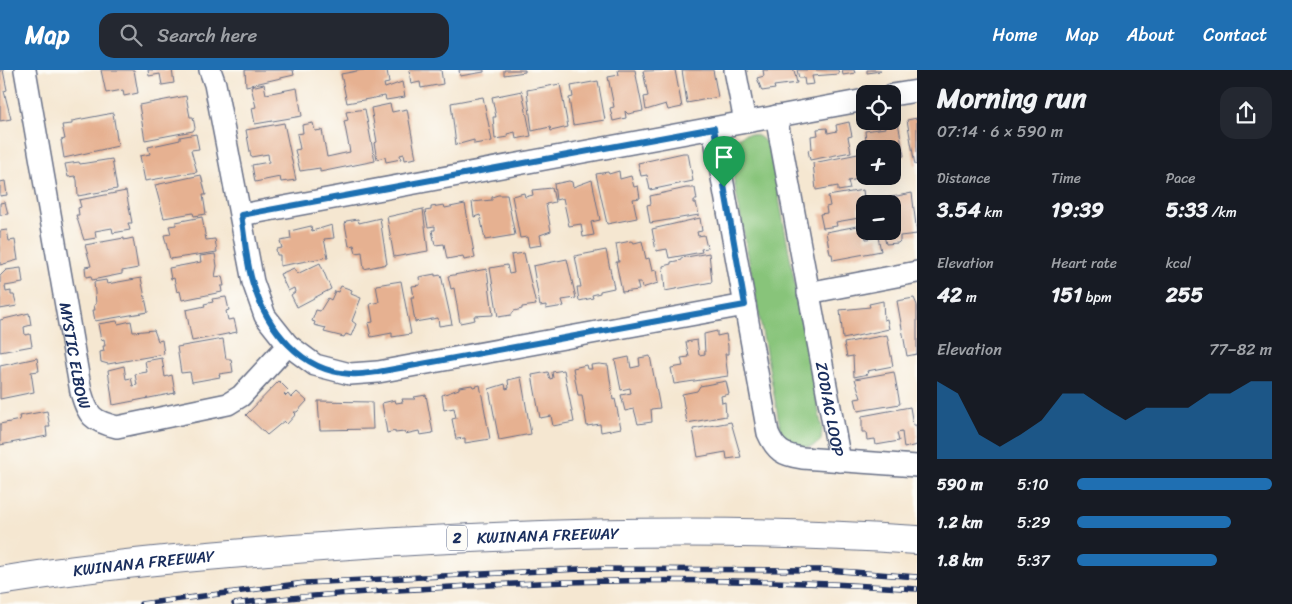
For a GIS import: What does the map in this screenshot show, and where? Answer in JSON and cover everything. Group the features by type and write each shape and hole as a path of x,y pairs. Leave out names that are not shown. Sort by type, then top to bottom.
{"highway":[{"name":"KWINANA FREEWAY","path":"0,582 180,557 442,539 669,532 917,540"}],"street":[{"name":"MYSTIC ELBOW","path":"25,70 81,392 87,412 100,423 117,427 228,404 241,396 288,345"},
{"path":"210,70 215,84 241,215 252,282 265,316 288,345 315,365 350,374 378,372 745,305"},
{"path":"735,70 745,122"},
{"path":"901,93 917,90"},
{"path":"241,215 856,102"},
{"name":"ZODIAC LOOP","path":"714,128 768,433 774,445 784,455 840,461 776,116"},
{"path":"808,293 917,272"},
{"path":"840,461 917,466"}],"green space":[{"path":"745,134 760,138 770,150 822,429 821,440 811,446 805,447 794,444 784,437 781,432 730,160 733,144 737,138"}],"building":[{"path":"0,70 3,70 7,90 4,91 11,119 0,121"},
{"path":"101,70 134,70 138,93 124,96 123,90 106,93"},
{"path":"148,70 172,70 174,83 162,85 160,74 149,76"},
{"path":"245,70 293,70 294,75 246,86"},
{"path":"362,70 387,70 389,83 384,84 385,88 402,82 405,97 386,100 385,96 347,103 341,74"},
{"path":"409,70 441,70 443,84 421,88 420,82 411,84"},
{"path":"459,70 484,70 484,72 460,76"},
{"path":"504,70 525,70 525,72 504,75"},
{"path":"618,70 635,70 643,111 628,114 625,111 626,118 613,121 610,108 614,107 608,77 619,75"},
{"path":"675,70 682,107 668,110 666,104 646,110 644,97 648,96 643,71"},
{"path":"682,70 713,70 718,97 687,103"},
{"path":"763,70 794,70 797,83 774,86 775,89 762,91 757,78 764,76"},
{"path":"797,70 838,70 839,74 812,76 814,84 805,85 804,78 799,78"},
{"path":"842,70 854,70 855,73 843,75"},
{"path":"867,70 881,70 881,71 867,73"},
{"path":"598,81 605,120 573,125 569,98 573,97 571,86"},
{"path":"264,84 266,94 297,88 302,116 255,124 252,108 256,107 251,87"},
{"path":"560,84 568,127 551,131 550,127 532,131 527,90"},
{"path":"522,91 531,136 516,139 515,132 507,134 508,137 495,139 493,117 496,117 492,97"},
{"path":"186,96 190,117 193,117 195,128 193,131 145,140 139,105"},
{"path":"483,97 492,141 474,144 474,140 456,145 451,103"},
{"path":"390,104 392,112 407,109 416,158 405,160 404,154 400,155 401,159 386,162 385,157 377,159 374,143 377,142 371,108"},
{"path":"365,109 375,161 320,172 320,168 300,171 295,150 300,149 297,134 303,133 302,125 313,123 315,131 322,130 327,157 350,152 344,121 348,120 346,112"},
{"path":"113,113 118,146 64,158 61,140 65,139 62,125 72,124 72,121"},
{"path":"917,118 917,164 915,165 907,120"},
{"path":"849,122 852,136 848,137 851,152 810,160 808,150 812,149 811,136 818,135 817,129 827,128 828,133 837,131 836,125"},
{"path":"284,123 296,180 281,182 280,177 255,182 252,165 269,162 268,154 251,157 246,130"},
{"path":"899,130 904,156 901,156 901,140 866,140 865,131"},
{"path":"196,134 199,149 191,150 197,172 145,181 140,156 150,154 148,147 180,140 180,137"},
{"path":"688,153 693,181 650,190 647,175 641,176 638,163"},
{"path":"856,154 856,180 848,181 850,189 838,191 838,186 816,190 813,163"},
{"path":"112,159 117,189 78,196 77,180 75,176 68,177 65,164 79,162 80,164"},
{"path":"619,171 620,179 631,176 634,187 638,186 640,198 633,199 637,218 607,224 596,174 608,172 609,174"},
{"path":"201,175 206,195 203,195 206,214 194,216 193,213 164,218 155,185"},
{"path":"592,180 600,220 591,222 594,235 583,237 581,224 569,226 563,198 556,200 554,184 569,181 572,182 573,187"},
{"path":"5,181 7,195 0,196 0,182"},
{"path":"552,188 555,202 546,204 551,231 540,235 542,245 529,247 527,237 520,238 512,196 524,193 525,197 533,195 532,190"},
{"path":"686,188 695,188 697,200 694,200 694,203 696,203 699,215 650,223 647,205 651,204 650,196"},
{"path":"863,190 864,195 856,195 856,219 836,222 837,226 823,228 820,214 827,213 826,207 830,206 828,196"},
{"path":"126,191 132,223 128,223 130,230 113,233 112,228 95,231 96,238 84,240 76,215 79,215 78,208 81,207 79,200"},
{"path":"912,193 917,234 901,236 901,195"},
{"path":"507,195 515,235 485,240 480,215 474,217 472,202 492,200 492,197"},
{"path":"5,202 8,214 0,215 0,203"},
{"path":"465,204 475,258 464,260 463,256 447,259 444,244 435,245 432,230 435,230 435,226 428,227 425,211 431,210 431,207 444,205 445,208"},
{"path":"423,209 428,251 394,257 387,217"},
{"path":"202,217 206,240 215,239 217,252 170,259 164,235 171,234 169,226 176,225 176,222"},
{"path":"380,218 387,264 364,269 362,252 356,253 354,245 349,246 345,224 346,221 358,219 359,223"},
{"path":"700,218 702,231 697,232 698,236 704,235 707,248 701,249 702,252 669,258 667,249 656,251 652,229"},
{"path":"332,225 334,238 324,239 328,257 280,266 280,255 277,255 276,249 282,248 280,241 291,239 290,231 311,226 312,231"},
{"path":"856,226 856,240 879,240 881,251 833,260 826,232"},
{"path":"7,230 9,241 15,240 18,260 0,265 0,231"},
{"path":"124,238 124,240 133,238 138,268 122,271 122,274 92,280 91,276 86,277 85,267 91,266 85,245"},
{"path":"885,240 900,240 898,243 886,244"},
{"path":"631,241 634,243 642,241 646,259 649,258 652,271 656,270 658,283 642,288 641,282 637,282 639,290 622,292 616,262 619,262 616,244"},
{"path":"606,250 614,288 600,291 600,293 592,295 593,298 579,301 577,287 581,287 575,256"},
{"path":"524,253 536,305 522,307 522,309 514,311 511,315 498,317 490,268 507,265 509,274 514,273 511,255"},
{"path":"709,253 712,282 665,291 663,266 681,260 681,258"},
{"path":"215,254 217,266 215,277 222,276 224,286 221,286 222,292 182,300 180,291 177,292 174,278 171,279 169,268 201,262 200,256"},
{"path":"567,259 576,298 562,300 564,306 546,309 546,305 540,306 533,266"},
{"path":"320,263 331,289 297,307 291,295 295,292 294,288 288,291 280,274 294,268 297,274"},
{"path":"21,268 23,283 5,286 6,292 11,291 11,295 14,295 17,306 0,309 0,276 6,270"},
{"path":"487,269 493,315 474,316 475,320 460,323 454,288 451,289 448,276"},
{"path":"435,274 435,276 441,275 452,324 439,326 438,318 415,322 411,297 414,297 412,286 420,285 419,277"},
{"path":"141,278 148,312 95,321 93,310 95,310 94,305 96,304 94,282 106,280 107,284"},
{"path":"401,281 411,334 392,337 392,333 371,337 368,323 373,322 370,304 379,302 376,285"},
{"path":"341,286 352,290 351,294 361,298 352,321 356,324 351,336 346,334 344,337 324,332 326,328 314,325 315,322 312,321 316,310 320,311 328,298 331,300 335,291 338,292"},
{"path":"226,297 229,310 226,311 228,320 234,319 237,332 192,341 186,310 205,306 204,304 213,302 212,299"},
{"path":"914,298 917,305 917,354 907,356 897,301"},
{"path":"883,301 884,320 887,319 889,329 843,339 840,310 870,307 869,304"},
{"path":"29,313 31,325 24,327 25,335 30,334 32,346 0,352 0,320"},
{"path":"117,321 118,324 131,321 133,332 154,330 158,341 162,340 164,354 108,364 101,362 100,352 104,351 103,346 105,346 104,339 101,340 98,324"},
{"path":"717,331 717,336 726,334 728,354 725,354 728,376 674,384 671,368 683,366 681,358 689,357 686,342 697,340 699,355 705,354 704,334"},
{"path":"887,335 893,366 867,371 868,374 854,377 853,356 847,357 844,343"},
{"path":"223,339 226,359 231,359 233,372 219,374 220,377 192,382 190,372 181,373 177,347"},
{"path":"650,356 660,408 651,409 652,422 638,424 634,409 625,411 621,395 631,393 630,388 621,390 615,360 629,357 631,368 640,366 639,358"},
{"path":"37,358 39,371 31,372 34,392 0,399 0,366"},
{"path":"162,358 165,377 172,375 175,393 113,405 108,370 124,366 126,379 131,378 133,386 137,385 135,374 147,372 145,361"},
{"path":"586,365 587,369 592,369 591,365 608,365 613,400 615,399 621,428 601,432 600,424 587,426 582,395 578,395 573,368"},
{"path":"564,370 574,422 553,426 551,416 540,418 532,375 548,372 550,379 553,378 552,372"},
{"path":"894,372 900,404 858,411 855,399 861,398 855,379"},
{"path":"521,377 531,434 499,440 489,389 505,384 506,389 509,388 508,380"},
{"path":"279,381 288,390 284,394 286,396 288,394 291,398 297,392 307,401 297,412 294,412 296,414 287,424 284,421 267,435 246,415"},
{"path":"726,381 729,394 721,396 722,403 725,402 726,416 687,423 682,394 697,391 700,386"},
{"path":"472,385 473,387 480,385 490,439 465,443 465,438 456,439 452,419 456,418 454,408 444,410 442,395 459,389 459,387"},
{"path":"426,395 433,433 420,435 419,431 405,434 404,432 395,433 395,431 387,433 382,403 395,400 396,403 403,402 402,399 415,399 414,397"},
{"path":"318,401 372,402 373,429 320,430"},
{"path":"910,407 913,425 916,425 917,445 904,448 902,432 897,433 899,441 876,445 875,439 867,440 866,432 862,432 862,416"},
{"path":"47,411 50,427 46,427 47,436 0,445 0,424 20,420 19,416"},
{"path":"731,422 741,457 727,459 726,452 698,457 693,429"}],"railway":[{"path":"141,604 305,583 580,569 827,570 917,577"},
{"path":"234,604 370,592 568,582 743,581 917,589"}],"route":[{"path":"714,128 724,187 745,305 378,372 350,374 315,365 288,345 265,316 252,282 241,215 714,128"}]}
